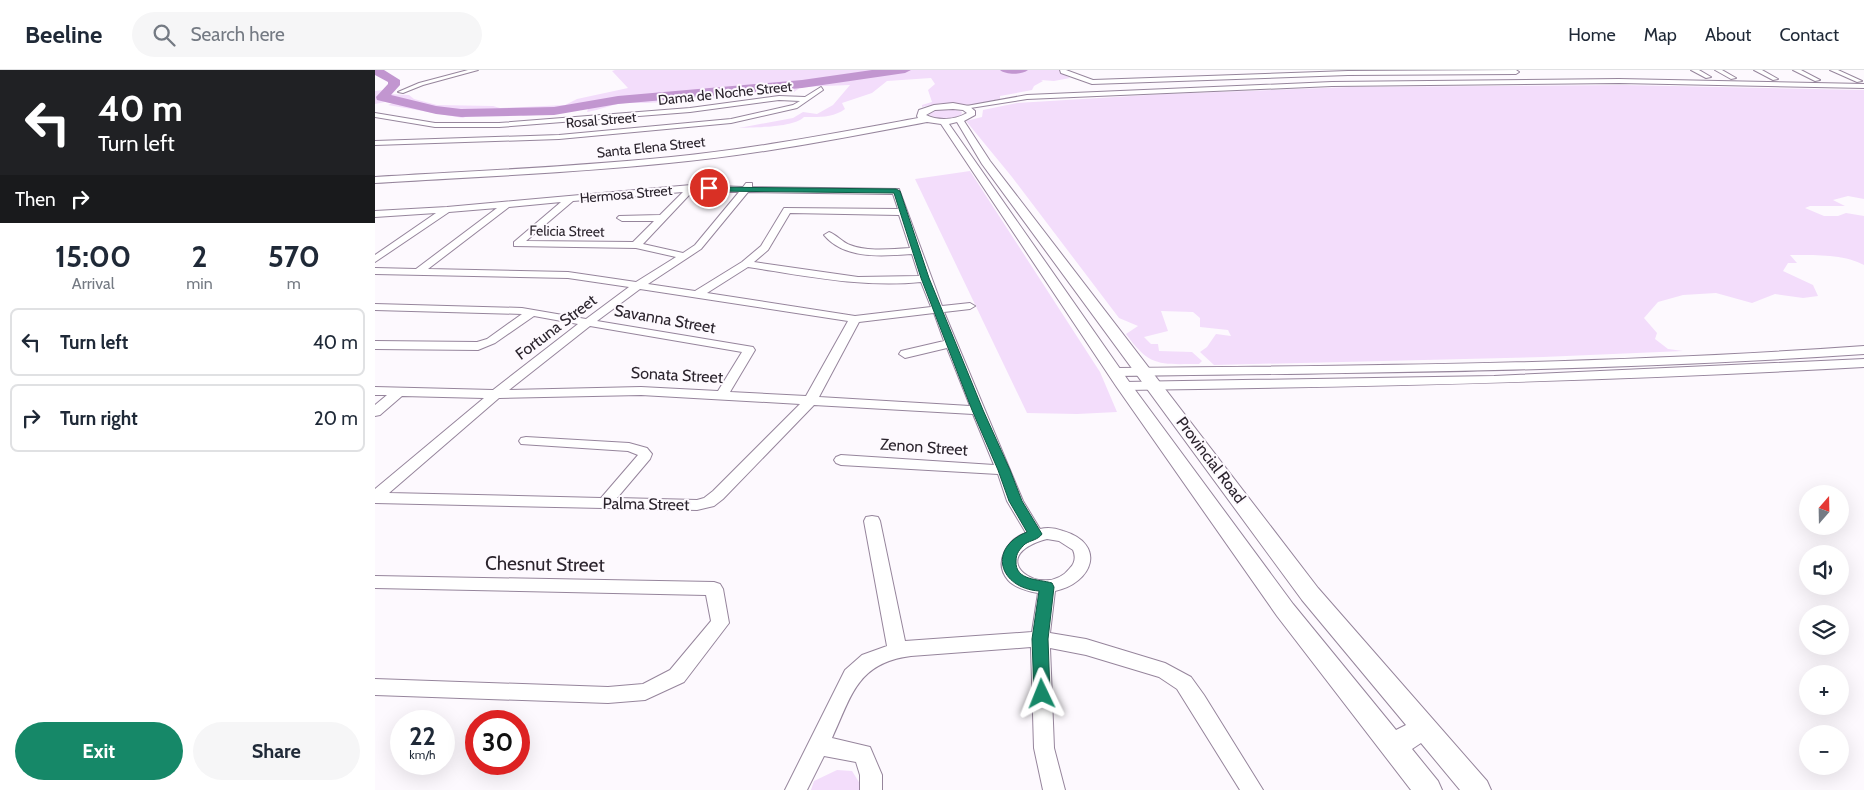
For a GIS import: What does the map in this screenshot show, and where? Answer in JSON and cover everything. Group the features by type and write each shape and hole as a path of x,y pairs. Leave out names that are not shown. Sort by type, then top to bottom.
{"street":[{"path":"401,92 421,84 475,70"},
{"path":"1063,70 1063,72 1092,82 1127,78 1165,79 1208,73 1483,70 1512,71 1526,82"},
{"path":"1165,79 1166,70"},
{"path":"1694,70 1708,77"},
{"path":"1718,70 1733,78"},
{"path":"1757,70 1775,79"},
{"path":"1796,70 1817,80"},
{"path":"1833,70 1863,84"},
{"path":"1512,71 1526,82"},
{"path":"1549,75 1664,75 1817,80 1863,84"},
{"path":"964,112 934,108 922,112 924,118 943,121 964,112 1023,100 1190,91 1354,86 1526,82 1863,84"},
{"name":"Rosal Street","path":"375,143 559,137 731,121 795,107 821,89"},
{"name":"Dama de Noche Street","path":"375,116 435,125 499,125 690,110 779,98 808,99"},
{"path":"619,116 627,105"},
{"name":"Provincial Road","path":"964,112 986,162 1310,594 1477,790"},
{"name":"Santa Elena Street","path":"375,175 569,164 675,155 756,145 924,118"},
{"name":"Santa Elena Street","path":"375,180 563,169 671,160 781,146 924,118"},
{"path":"384,124 397,120"},
{"path":"559,137 573,120"},
{"name":"Provincial Road","path":"943,121 1063,299 1285,610 1428,790"},
{"name":"Hermosa Street","path":"375,214 447,210 691,188 749,185 896,191 937,309 1015,501 1035,534"},
{"name":"Fortuna Street","path":"375,497 496,394 588,322 639,285 699,247 749,185"},
{"path":"636,245 691,188"},
{"name":"Felicia Street","path":"570,199 517,244 636,245 685,256"},
{"path":"418,272 505,205"},
{"path":"375,259 447,210"},
{"path":"698,294 747,264 765,248 787,210 902,212"},
{"path":"622,218 663,218"},
{"path":"829,235 835,242 853,249 916,251"},
{"path":"747,264 868,281 902,281 925,278"},
{"path":"375,271 568,275 855,319 970,306"},
{"path":"1063,299 1086,295"},
{"name":"Savanna Street","path":"375,307 533,312 749,350 722,395"},
{"path":"375,345 478,346 491,341 533,312"},
{"name":"Palma Street","path":"375,497 697,505 709,502 727,488 811,400 855,319"},
{"path":"905,354 951,343"},
{"path":"1149,379 1205,371 1539,365 1863,354"},
{"path":"1120,379 1149,379 1208,385 1549,379 1701,373 1863,354"},
{"path":"1539,365 1549,379"},
{"path":"1205,371 1208,385"},
{"path":"1239,371 1243,385"},
{"name":"Sonata Street","path":"375,391 496,394 613,390 978,410"},
{"path":"375,412 401,391"},
{"path":"526,441 629,447 643,451 645,454 643,459 605,503"},
{"name":"Zenon Street","path":"841,460 1004,470"},
{"path":"873,521 897,650"},
{"path":"1047,532 1070,538 1078,544 1083,553 1083,562 1079,571 1060,584 1047,587 1033,586 1021,581 1012,574 1009,565 1009,555 1023,539 1035,534 1047,532"},
{"name":"Chesnut Street","path":"375,582 714,589 720,623 677,676 645,692 608,695 375,687"},
{"path":"1047,587 1040,639 1044,748 1054,790"},
{"path":"796,790 852,676 869,661 897,650 1040,639 1087,647 1130,660 1165,671 1184,683 1252,790"},
{"path":"1393,746 1424,728"},
{"path":"818,744 863,754 871,775 871,790"}],"shaded area":[{"path":"1060,70 1070,78 1054,81 1041,80 1043,81 1034,86 1032,90 1000,96 1000,99 972,105 942,103 922,107 922,105 932,102 928,90 935,84 931,78 887,81 872,93 842,103 845,109 836,114 804,117 799,121 783,125 739,128 793,118 803,112 817,114 833,105 850,85 801,87 794,92 726,94 725,98 714,99 712,96 694,98 693,101 669,100 665,102 626,103 587,112 588,109 573,109 565,113 521,116 523,115 470,115 463,118 388,105 393,103 375,104 375,91 383,90 390,94 409,95 414,99 437,105 493,106 500,108 565,105 577,99 628,88 612,71"},
{"path":"1625,85 1864,90 1864,199 1848,196 1833,200 1845,206 1810,206 1805,208 1824,216 1838,216 1846,213 1864,216 1864,265 1838,257 1790,255 1797,263 1788,263 1783,271 1813,285 1818,296 1803,298 1775,294 1752,303 1716,293 1683,295 1658,302 1644,318 1657,333 1655,339 1668,349 1683,351 1543,357 1214,365 1200,352 1207,347 1216,334 1231,336 1228,330 1200,327 1200,318 1193,312 1161,311 1168,331 1144,337 1151,344 1158,344 1159,351 1192,352 1202,361 1199,364 1157,362 1142,353 1126,334 1138,326 1119,318 1012,177 966,121 982,117 983,110 1017,103 1164,94 1350,87"},
{"path":"938,109 954,109 962,112 961,115 949,118 937,118 929,115 929,113"},
{"path":"970,171 1100,372 1117,412 1077,414 1027,413 915,179"},
{"path":"837,770 852,771 862,790 811,790 814,781"}],"waterway":[{"path":"375,70 394,80 394,85 382,97 436,110 461,113 554,111 618,100 802,84 905,70"},
{"path":"1006,70 1022,70"}],"route":[{"path":"709,188 896,191 925,278 978,410 1015,501 1035,534 1023,539 1015,546 1009,555 1009,565 1012,574 1021,581 1033,586 1047,587 1040,639 1042,694"}]}
